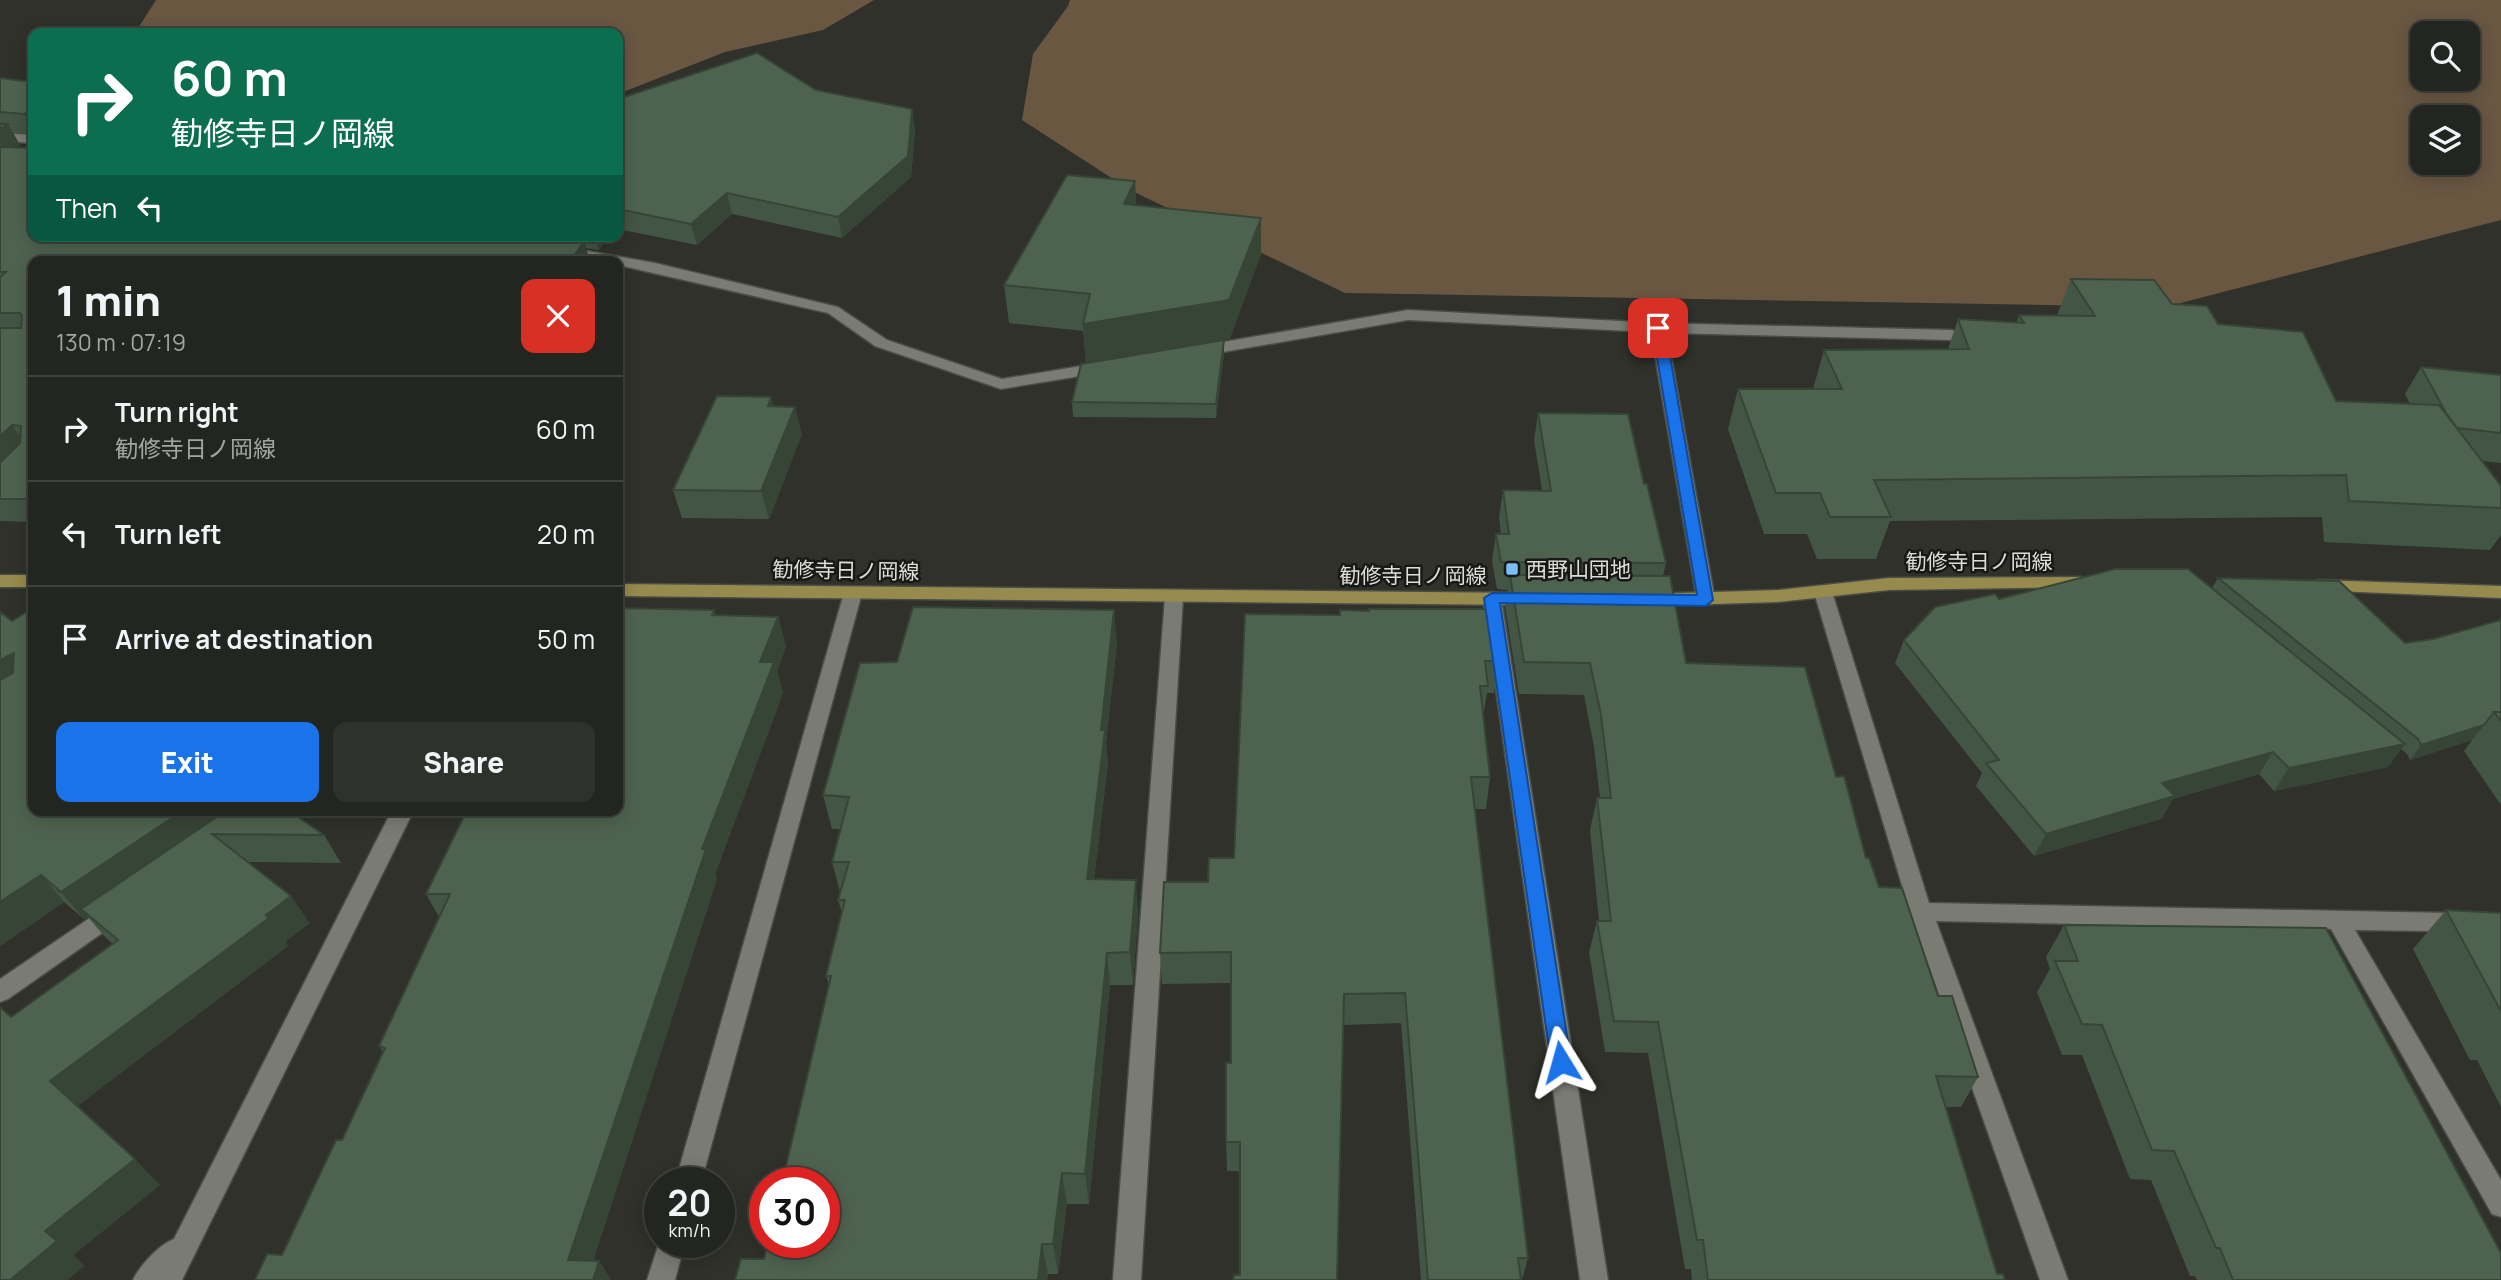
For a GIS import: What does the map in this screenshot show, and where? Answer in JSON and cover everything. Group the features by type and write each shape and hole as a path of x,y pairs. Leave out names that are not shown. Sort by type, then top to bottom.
{"main road":[{"path":"0,580 28,581"},
{"name":"勧修寺日ノ岡線","path":"1626,600 1706,600 1822,592 1889,584 2098,583"},
{"path":"2307,586 2501,592"},
{"name":"勧修寺日ノ岡線","path":"623,590 1547,599"}],"street":[{"path":"0,137 28,139"},
{"path":"548,248 593,256"},
{"path":"623,261 833,310 881,342 1001,384 1126,364"},
{"path":"1179,355 1408,315 1658,328 1952,335"},
{"path":"1658,328 1706,600"},
{"path":"1822,592 1922,912 2054,1280"},
{"path":"692,1167 853,593"},
{"path":"1127,1280 1174,597"},
{"path":"1492,598 1594,1280"},
{"path":"168,1280 399,816"},
{"path":"0,992 139,897"},
{"path":"1922,912 2501,923"},
{"path":"2339,922 2501,1205"},
{"path":"147,1280 188,1240"},
{"path":"661,1280 667,1258"}],"shaded area":[{"path":"156,0 874,0 823,30 725,52 623,92 623,28 138,28"},
{"path":"1070,0 2501,0 2501,220 2165,307 1345,293 1130,190 1022,120 1033,54"}],"building":[{"path":"757,53 816,90 912,109 908,156 838,217 727,193 691,224 623,210 623,97"},
{"path":"0,78 28,81 28,112 24,114 0,112"},
{"path":"0,147 28,148 28,242 583,242 574,256 28,256 28,499 0,499 0,463 20,443 21,426 12,425 0,436 0,328 21,328 22,316 20,313 0,313 0,277 6,272 0,272"},
{"path":"1067,175 1135,181 1124,204 1261,218 1229,300 1083,324 1090,294 1004,285"},
{"path":"2071,279 2154,280 2172,304 2207,306 2218,324 2303,332 2336,401 2439,405 2501,486 2501,508 2349,501 2346,475 1874,480 1891,517 1830,517 1820,493 1776,493 1738,389 1842,389 1824,350 1969,349 1958,319 2024,323 2019,315 2095,316"},
{"path":"1224,340 1216,404 1072,402 1081,364"},
{"path":"2421,367 2501,375 2501,433 2457,428"},
{"path":"717,396 771,397 768,406 795,407 761,491 673,490"},
{"path":"1538,413 1628,414 1666,563 1501,562 1496,534 1509,534 1503,490 1551,491"},
{"path":"2115,569 2188,569 2405,744 2289,768 2273,752 2162,783 2175,796 2046,834 1986,763 1999,760 1904,640 1935,607 1995,594 1999,599"},
{"path":"1510,575 1670,576 1686,663 1805,667 1836,777 1844,776 1866,858 1869,858 1879,887 1902,888 1938,996 1952,996 1978,1077 1936,1076 1997,1274 2003,1274 2005,1280 1708,1280 1703,1240 1697,1240 1658,1022 1614,1021 1597,921 1611,921 1597,798 1611,798 1601,715 1590,663 1524,662"},
{"path":"2218,578 2339,581 2405,643 2433,639 2501,620 2501,712 2494,712 2484,725 2421,745 2418,739"},
{"path":"913,607 1114,610 1101,730 1105,730 1087,879 1136,880 1130,952 1107,953 1085,1174 1062,1173 1053,1244 1042,1244 1038,1280 735,1280 741,1259 840,1258 840,1167 786,1167 831,976 826,976 845,900 838,900 849,862 832,862 849,797 823,795 860,663 897,662"},
{"path":"623,608 714,610 712,615 778,617 760,662 774,662 702,849 706,849 568,1260 599,1261 593,1280 255,1280 267,1254 282,1255 336,1140 342,1140 385,1048 379,1046 450,894 426,894 464,816 623,816"},
{"path":"1491,609 1499,661 1485,661 1488,686 1480,686 1490,777 1471,777 1528,1258 1518,1258 1521,1280 1428,1280 1405,993 1344,994 1337,1280 1233,1280 1234,1275 1240,1275 1240,1142 1226,1142 1226,1063 1231,1063 1231,952 1160,953 1164,882 1208,882 1209,858 1234,858 1245,614 1340,615 1340,610"},
{"path":"28,611 28,816 175,816 61,892 41,875 0,902 0,680 13,673 14,653 0,660 0,612 12,621"},
{"path":"2494,712 2501,712 2501,721"},
{"path":"218,816 297,816 324,835 212,834 291,896 266,915 269,918 50,1081 135,1159 45,1231 57,1241 10,1280 0,1280 0,1007 11,1017 118,940 81,909"},
{"path":"2446,910 2501,913 2501,1011"},
{"path":"2064,925 2326,928 2501,1253 2501,1280 2233,1280 2220,1248 2216,1248 2174,1151 2152,1150 2102,1025 2082,1024 2055,961 2078,961"}],"place":[{"name":"西野山団地","path":"1512,569"}],"route":[{"path":"1561,1062 1492,598 1706,600 1658,328"}]}
